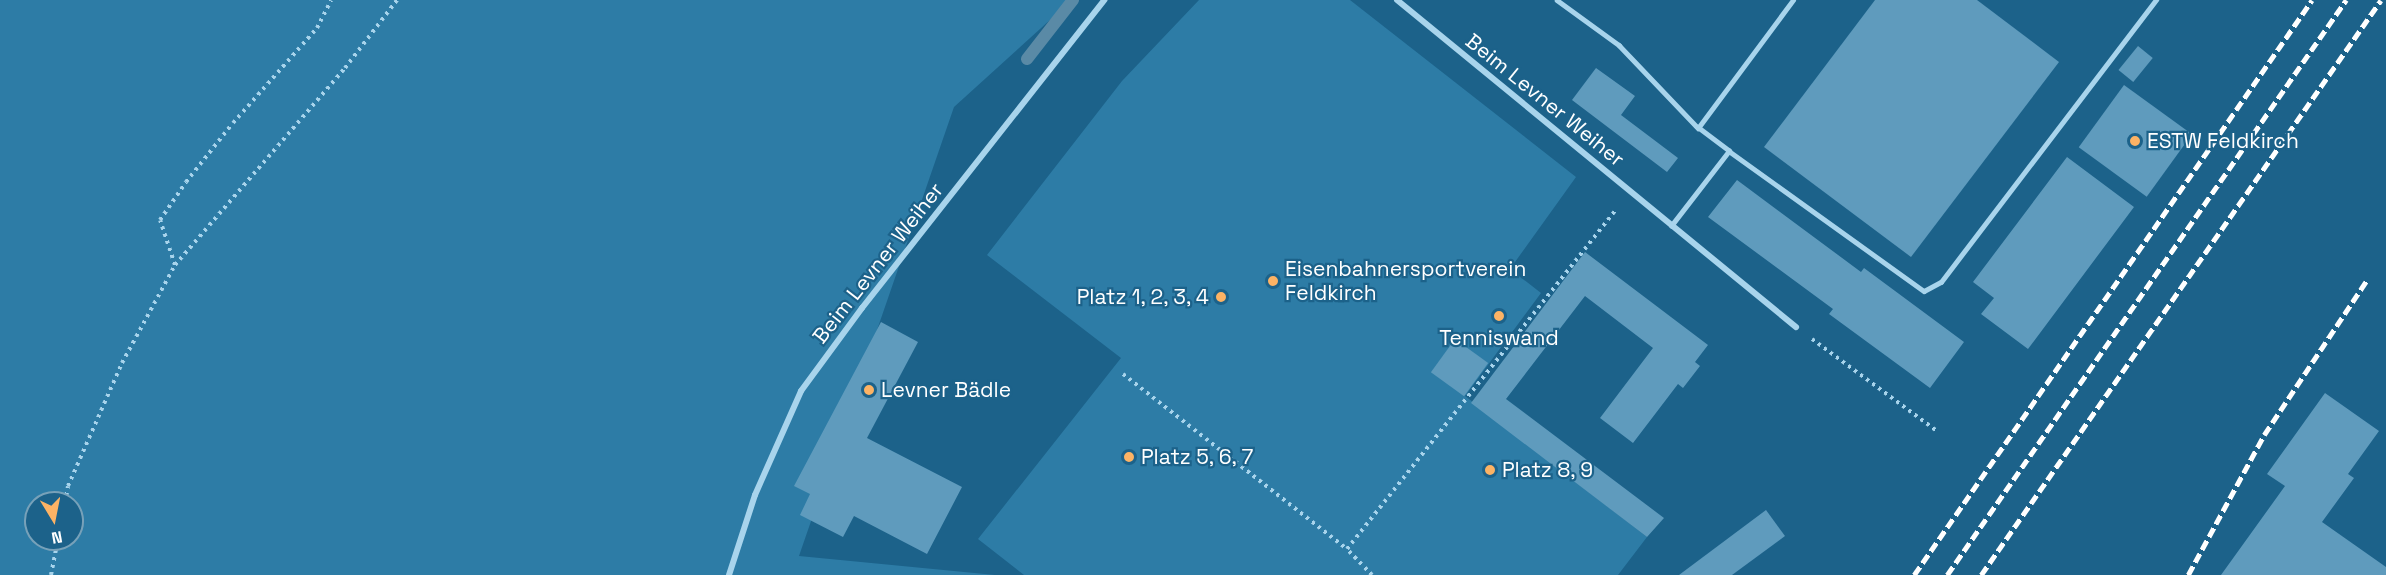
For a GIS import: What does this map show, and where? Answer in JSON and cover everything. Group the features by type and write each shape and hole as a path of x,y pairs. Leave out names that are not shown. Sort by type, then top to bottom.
{"street":[{"name":"Beim Levner Weiher","path":"729,575 755,495 801,391 862,308 1104,0"},
{"name":"Beim Levner Weiher","path":"1397,0 1796,327"}],"lane":[{"path":"1557,0 1619,45 1698,128 1924,291 1941,282 2156,0"},
{"path":"1698,128 1793,0"},
{"path":"1671,226 1729,151"}],"path":[{"path":"176,265 160,220 186,182 233,123 317,28 331,0"},
{"path":"67,491 122,363 176,265 345,68 397,0"},
{"path":"1347,549 1630,192"},
{"path":"1796,327 1938,431"},
{"path":"1123,374 1347,549 1372,575"},
{"path":"51,575 56,551"}],"shaded area":[{"path":"0,0 1072,0 954,107 799,556 995,575 0,575"},
{"name":"Eisenbahnersportverein Feldkirch","path":"1199,0 1350,0 1576,177 1510,269 1541,293 1465,396 1647,537 1618,575 1024,575 978,539 1121,358 987,255 1122,81"}],"building":[{"path":"1875,0 1977,0 2059,62 1911,257 1764,147"},
{"path":"2138,46 2153,58 2133,82 2118,70"},
{"path":"1596,68 1635,96 1621,115 1678,158 1667,172 1572,100"},
{"name":"ESTW Feldkirch","path":"2124,85 2192,134 2147,197 2079,147"},
{"path":"2067,157 2134,207 2028,349 1981,314 1994,298 1973,282"},
{"path":"1737,180 1861,272 1864,268 1964,342 1930,388 1829,314 1833,309 1708,217"},
{"path":"1585,252 1708,345 1695,362 1700,366 1683,388 1678,384 1633,443 1600,418 1653,348 1585,296 1506,399 1664,518 1647,537 1471,403"},
{"name":"Levner Bädle","path":"881,322 918,342 867,438 962,487 927,554 854,516 843,537 800,515 810,494 794,486"},
{"path":"1455,339 1488,363 1464,396 1431,372"},
{"path":"2325,393 2379,431 2348,474 2354,478 2322,522 2386,567 2386,575 2221,575 2285,486 2267,474"},
{"path":"1766,510 1785,536 1732,575 1679,575"}],"waterway":[{"path":"1027,59 1073,0"}],"railway":[{"path":"1914,575 2312,0"},
{"path":"1947,575 2346,0"},
{"path":"1981,575 2381,0"},
{"path":"2188,575 2264,435 2367,280"}],"place":[{"name":"ESTW Feldkirch","path":"2135,141"},
{"name":"Eisenbahnersportverein Feldkirch","path":"1273,281"},
{"name":"Platz 1, 2, 3, 4","path":"1221,297"},
{"name":"Tenniswand","path":"1499,316"},
{"name":"Levner Bädle","path":"869,390"},
{"name":"Platz 5, 6, 7","path":"1129,457"},
{"name":"Platz 8, 9","path":"1490,470"}]}
